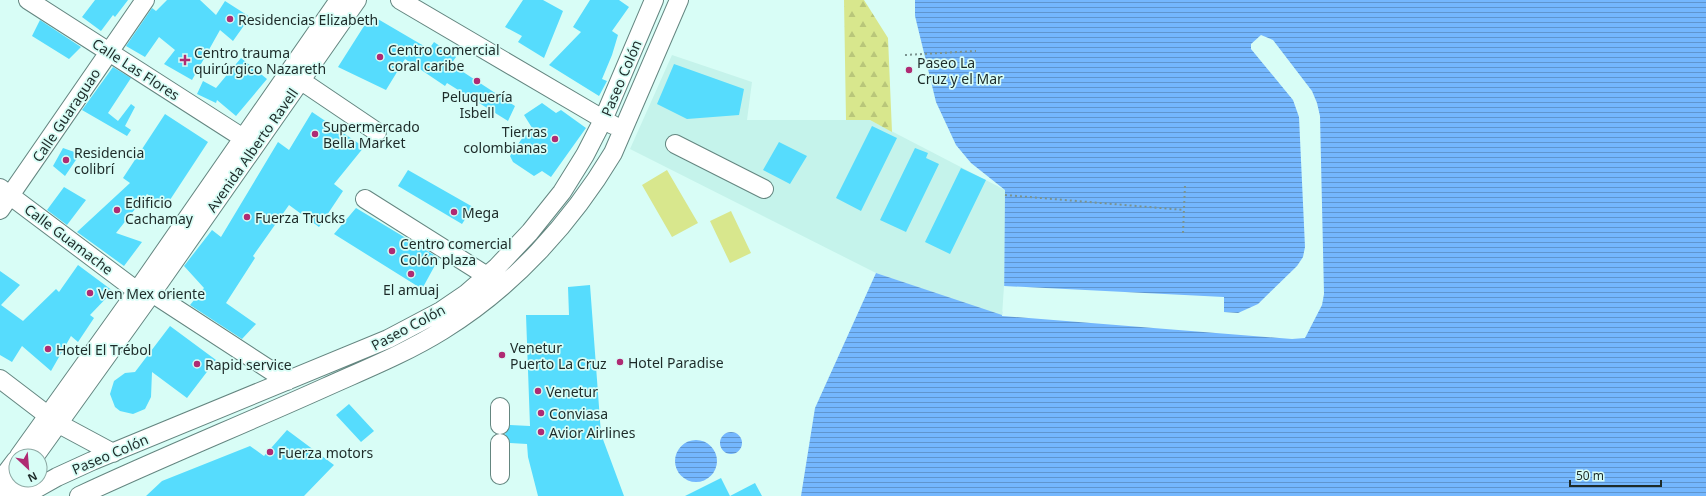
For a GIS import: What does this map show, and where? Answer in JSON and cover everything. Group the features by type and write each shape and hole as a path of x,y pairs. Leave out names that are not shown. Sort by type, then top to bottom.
{"street":[{"name":"Calle Las Flores","path":"28,0 110,51 249,142"},
{"name":"Calle Guaraguao","path":"0,210 5,192 110,51 145,0"},
{"name":"Avenida Alberto Ravell","path":"249,142 300,80 357,0"},
{"path":"400,0 603,120 623,129"},
{"name":"Paseo Colón","path":"79,496 390,358 445,329 468,302 487,276 530,232 562,192 585,155 603,120 654,0"},
{"name":"Paseo Colón","path":"24,496 58,476 394,336 441,311 468,302 509,280 550,240 571,215 606,164 623,129 679,0"},
{"name":"Avenida Alberto Ravell","path":"39,448 54,420 249,142 330,3"},
{"path":"300,80 377,132"},
{"path":"675,144 764,189"},
{"name":"Calle Guamache","path":"5,192 145,292 287,381"},
{"path":"365,199 487,276"},
{"path":"0,379 54,420 113,453"},
{"path":"500,407 500,425"},
{"name":"Avenida Alberto Ravell","path":"27,448 54,420"},
{"path":"500,443 500,475"},
{"path":"0,481 8,470"}],"path":[{"path":"905,55 976,51"},
{"path":"1183,233 1185,185"},
{"path":"1005,195 1184,210"}],"shaded area":[{"path":"672,55 752,82 747,120 870,120 1005,190 1004,307 1002,316 876,273 630,149"}],"green space":[{"path":"844,0 864,0 888,38 892,132 870,120 846,120"},
{"path":"667,170 698,223 672,237 642,185"},
{"path":"731,211 751,253 730,263 710,221"}],"water":[{"path":"915,0 1706,0 1706,496 801,496 815,408 876,273 1002,315 1004,307 1005,190 971,163 956,145 936,102 915,16"},
{"path":"731,432 739,435 742,443 739,451 731,454 723,451 720,443 723,435"},
{"path":"692,440 700,440 708,443 714,449 717,461 714,473 708,479 700,482 692,482 684,479 678,473 675,465 675,457 678,449 684,443"}],"pier":[{"path":"1261,35 1273,40 1312,91 1320,116 1324,294 1322,305 1305,338 1292,339 1002,316 1004,286 1224,297 1224,312 1238,313 1258,304 1297,266 1303,257 1305,247 1299,117 1293,100 1251,49 1251,44"}],"building":[{"path":"95,0 128,0 115,17 113,15 101,31 82,17"},
{"path":"167,0 200,0 216,15 225,1 250,17 233,41 220,30 192,80 164,64 175,50 159,37 145,57 126,46 152,8 156,11"},
{"path":"523,0 543,0 563,11 544,58 518,42 522,36 505,27"},
{"path":"590,0 619,0 629,7 612,31 618,35 602,79 607,81 599,96 549,65 581,32 573,27"},
{"path":"371,15 429,49 434,42 456,57 451,64 515,106 508,121 447,83 445,86 405,59 386,90 338,67"},
{"path":"40,20 81,47 69,59 32,36"},
{"path":"241,58 267,79 236,116 217,100 216,103 197,94 203,81 216,88"},
{"path":"674,64 744,89 739,115 687,119 657,104"},
{"path":"113,67 131,78 108,113 118,121 131,104 135,107 125,126 131,130 127,136 82,110"},
{"path":"542,103 556,113 561,110 586,128 551,177 542,171 534,176 513,162 510,156 523,137 534,131 524,115"},
{"path":"312,112 364,147 334,184 343,191 319,227 289,205 253,256 255,258 226,303 256,324 242,339 190,305 204,288 184,266 212,230 221,237 278,142 289,150"},
{"path":"165,114 208,142 166,206 147,194 116,233 142,242 124,266 77,232 130,183 123,178"},
{"path":"872,126 897,138 861,211 836,198"},
{"path":"779,142 807,156 790,184 763,170"},
{"name":"Residencia colibrí","path":"63,148 80,154 65,176 53,166"},
{"path":"915,148 928,153 926,158 939,164 906,232 880,220"},
{"path":"961,168 986,180 950,254 925,242"},
{"path":"408,170 473,207 462,224 398,186"},
{"path":"64,187 86,200 67,225 47,210"},
{"path":"356,208 439,258 422,289 334,234"},
{"path":"78,265 113,291 90,315 94,318 78,342 71,336 51,371 22,346 12,362 0,355 0,271 20,285 1,305 23,321 56,289 59,292"},
{"path":"590,285 601,434 624,496 538,496 528,457 527,444 510,443 505,434 510,425 530,426 526,315 569,315 568,287"},
{"path":"170,326 216,360 187,398 152,372 151,397 145,409 133,414 120,411 115,407 110,394 114,381 125,373 135,372"},
{"path":"349,404 374,431 361,442 336,415"},
{"path":"287,430 334,465 304,496 146,496 162,481 250,446 264,456"},
{"path":"721,478 730,496 685,496"},
{"path":"755,483 762,496 730,496"}],"place":[{"name":"Residencias Elizabeth","path":"230,19"},
{"name":"Centro comercial coral caribe","path":"380,57"},
{"name":"Centro trauma quirúrgico Nazareth","path":"185,60"},
{"name":"Paseo La Cruz y el Mar","path":"909,70"},
{"name":"Peluquería Isbell","path":"477,81"},
{"name":"Supermercado Bella Market","path":"315,134"},
{"name":"Tierras colombianas","path":"555,139"},
{"name":"Residencia colibrí","path":"66,160"},
{"name":"Edificio Cachamay","path":"117,210"},
{"name":"Mega","path":"454,212"},
{"name":"Fuerza Trucks","path":"247,217"},
{"name":"Centro comercial Colón plaza","path":"392,251"},
{"name":"El amuaj","path":"411,274"},
{"name":"Ven Mex oriente","path":"90,293"},
{"name":"Hotel El Trébol","path":"48,349"},
{"name":"Venetur Puerto La Cruz","path":"502,355"},
{"name":"Hotel Paradise","path":"620,362"},
{"name":"Rapid service","path":"197,364"},
{"name":"Venetur","path":"538,391"},
{"name":"Conviasa","path":"541,413"},
{"name":"Avior Airlines","path":"541,432"},
{"name":"Fuerza motors","path":"270,452"}]}
